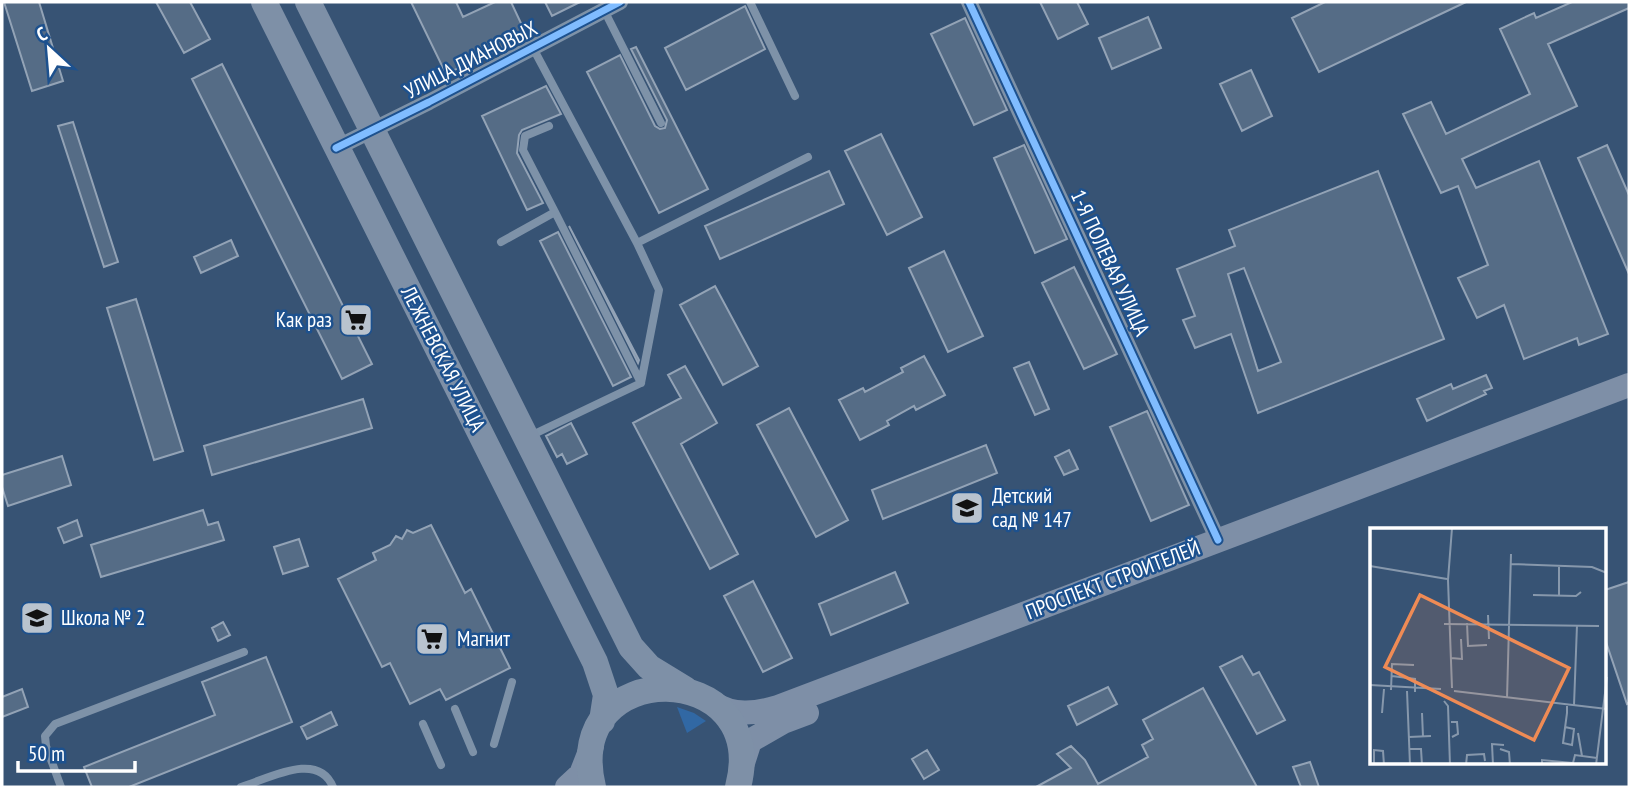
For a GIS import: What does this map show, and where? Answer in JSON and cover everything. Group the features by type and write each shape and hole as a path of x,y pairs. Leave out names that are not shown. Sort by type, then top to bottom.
{"highway":[{"name":"ЛЕЖНЕВСКАЯ УЛИЦА","path":"264,2 606,688 605,711 590,767 593,787"},
{"name":"ЛЕЖНЕВСКАЯ УЛИЦА","path":"308,2 636,654 657,674 713,703"},
{"path":"597,733 622,701 639,692 657,688 685,689"},
{"path":"713,703 734,729 740,748 740,777"}],"main road":[{"name":"ПРОСПЕКТ СТРОИТЕЛЕЙ","path":"740,777 750,741 783,722 1629,384"},
{"name":"ПРОСПЕКТ СТРОИТЕЛЕЙ","path":"713,703 733,713 767,710 1629,402"},
{"path":"566,787 581,774 597,733"}],"street":[{"name":"УЛИЦА ДИАНОВЫХ","path":"336,148 620,2"},
{"name":"1-Я ПОЛЕВАЯ УЛИЦА","path":"969,2 1222,547"}],"lane":[{"path":"750,2 795,96"},
{"path":"604,10 661,123"},
{"path":"533,48 637,243 659,290 641,383"},
{"path":"549,126 525,136 523,150 641,383"},
{"path":"637,243 808,157"},
{"path":"501,242 555,212"},
{"path":"526,438 641,383"},
{"path":"61,787 45,736 55,724 244,652"},
{"path":"494,744 512,682"},
{"path":"455,709 473,752"},
{"path":"423,724 441,765"},
{"path":"241,787 307,768 323,772 329,777 333,787"}],"shaded area":[{"path":"677,707 694,713 706,721 687,733"}],"building":[{"path":"4,2 39,2 63,81 32,91"},
{"path":"156,2 190,2 210,39 184,53"},
{"path":"411,2 456,2 463,17 495,2 511,2 527,36 446,74"},
{"path":"545,2 580,2 552,16"},
{"path":"1040,2 1077,2 1088,24 1058,39"},
{"path":"1325,2 1466,2 1319,72 1292,18"},
{"path":"1572,2 1629,2 1629,8 1548,44 1577,106 1462,159 1476,188 1539,161 1608,334 1579,345 1577,338 1524,359 1504,305 1477,318 1458,278 1488,265 1458,186 1441,193 1403,114 1431,102 1446,134 1530,94 1500,29 1534,13 1536,18"},
{"path":"745,6 765,49 686,90 665,48"},
{"path":"1148,17 1161,48 1112,69 1099,38"},
{"path":"965,18 1007,110 974,125 931,34"},
{"path":"636,47 708,189 659,213 587,72 620,55 655,126 665,128 667,120 631,49"},
{"path":"222,64 372,364 342,379 192,79"},
{"path":"1251,70 1272,116 1242,131 1220,84"},
{"path":"546,86 561,114 522,130 519,135 517,153 543,203 527,210 482,116"},
{"path":"73,122 118,262 104,267 58,126"},
{"path":"881,134 922,217 887,235 845,151"},
{"path":"1024,145 1067,239 1035,253 994,158"},
{"path":"1607,145 1629,195 1629,274 1578,158"},
{"path":"829,171 844,204 720,259 705,226"},
{"path":"1378,171 1444,339 1258,413 1231,334 1195,348 1183,320 1195,316 1177,269 1235,246 1229,230","holes":["1244,268 1281,362 1258,371 1228,274"]},
{"path":"569,226 639,360 638,363"},
{"path":"558,232 631,377 613,386 540,241"},
{"path":"231,240 238,256 201,273 194,257"},
{"path":"944,251 983,336 948,352 909,268"},
{"path":"1074,267 1117,354 1084,369 1042,283"},
{"path":"715,286 758,366 723,385 680,305"},
{"path":"136,299 183,451 154,460 107,308"},
{"path":"924,356 945,395 916,410 914,406 887,421 889,425 860,440 839,400 863,388 865,392 903,372 901,368"},
{"path":"1029,362 1049,409 1035,415 1014,368"},
{"path":"685,366 717,423 681,444 738,554 710,569 633,423 681,398 668,375"},
{"path":"1486,375 1492,388 1484,391 1486,394 1427,421 1417,399 1451,384 1453,389"},
{"path":"363,399 372,428 212,475 204,446"},
{"path":"789,408 848,520 816,537 757,425"},
{"path":"1147,411 1189,505 1151,521 1110,427"},
{"path":"571,423 587,454 567,464 562,454 557,457 546,436"},
{"path":"986,445 997,473 883,519 872,490"},
{"path":"1069,450 1078,469 1064,475 1055,457"},
{"path":"62,456 71,485 8,506 2,487 2,475"},
{"path":"203,510 208,525 218,522 224,540 101,577 91,545"},
{"path":"77,520 82,536 64,543 58,528"},
{"name":"Магнит","path":"431,525 465,593 471,589 510,668 446,700 440,689 410,704 390,663 382,667 338,579 376,560 373,553 390,545 396,536 402,539 407,530 413,533"},
{"path":"299,539 308,566 283,574 274,547"},
{"path":"895,572 908,603 831,635 819,604"},
{"path":"753,581 792,658 763,672 724,596"},
{"path":"1629,582 1627,704 1606,642 1606,590"},
{"path":"223,622 230,635 218,641 212,628"},
{"path":"1242,656 1253,675 1259,672 1285,720 1257,734 1220,667"},
{"path":"266,657 292,722 129,787 92,787 84,767 215,715 202,682"},
{"path":"1108,687 1117,704 1077,725 1068,706"},
{"path":"1203,688 1257,787 1036,787 1071,768 1057,754 1071,746 1085,760 1098,784 1148,757 1142,745 1153,739 1143,720"},
{"path":"22,689 28,707 2,717 2,697"},
{"path":"331,712 337,725 307,739 301,727"},
{"path":"927,750 939,770 924,779 912,759"},
{"path":"1310,762 1319,787 1301,787 1293,767"}],"cycle path":[{"path":"336,148 620,2"},
{"path":"969,2 1218,540"}],"place":[{"name":"Как раз","path":"356,320"},
{"name":"Детский сад № 147","path":"967,508"},
{"name":"Школа № 2","path":"37,618"},
{"name":"Магнит","path":"432,639"}]}
